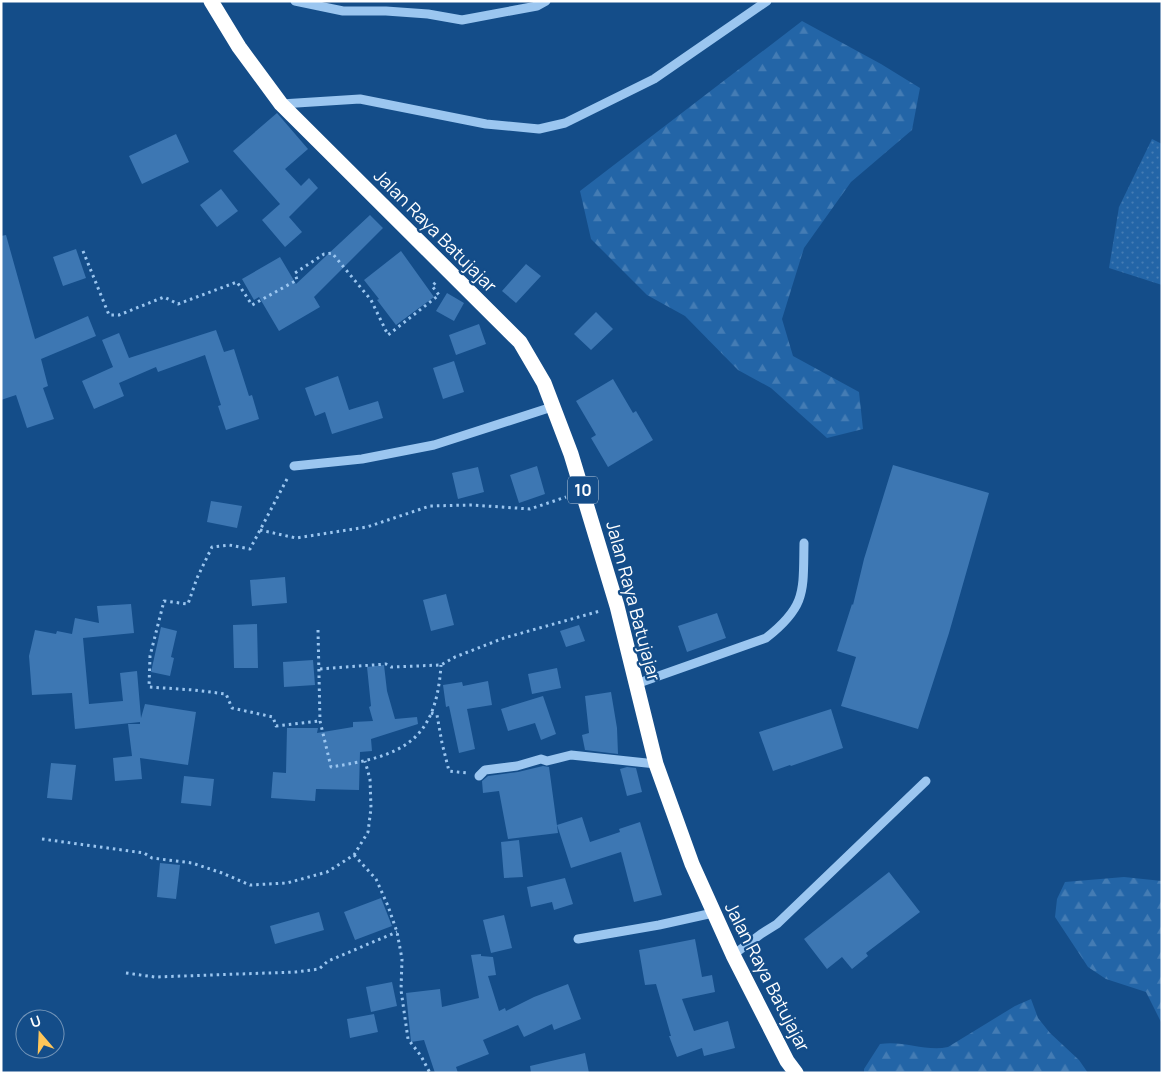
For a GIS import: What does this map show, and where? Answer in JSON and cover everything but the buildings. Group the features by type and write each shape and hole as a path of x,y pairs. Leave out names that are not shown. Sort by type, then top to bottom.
{"highway":[{"name":"Jalan Raya Batujajar","path":"211,1 239,47 281,104 520,342 544,383 555,406 583,491 617,606 656,764 692,864 733,955 787,1061 796,1073"}],"street":[{"path":"294,1 343,11 419,14 462,20 537,6 546,1"},
{"path":"341,1 343,11"},
{"path":"281,104 360,99 486,124 539,129 565,123 654,79 767,1"},
{"path":"294,466 362,459 434,446 555,406"},
{"path":"636,684 766,638 782,626 799,601 804,582 804,543"},
{"path":"479,776 485,770 516,766 541,759 547,761 571,755 656,764"},
{"path":"733,955 777,924 926,781"},
{"path":"578,939 713,913"}],"path":[{"path":"83,251 109,315 119,315 164,297 178,304 237,282 252,305 296,280 296,273 324,254 332,253 371,300 388,335 440,295 432,286"},
{"path":"294,466 250,549 229,545 212,547 197,578 188,604 164,601 150,656 149,688 194,690 226,694 232,708 273,717 276,726 320,721"},
{"path":"260,530 296,538 329,534 367,526 430,506 472,505 530,510 583,491"},
{"path":"320,669 386,664 391,668 441,666 455,657 504,638 617,606"},
{"path":"318,630 320,721 331,767 390,754 410,743 423,728 431,712 440,684 441,666"},
{"path":"431,712 437,715 449,771 479,776"},
{"path":"42,839 192,863 250,885 287,883 327,872 354,855 368,832 371,808 370,779 365,761"},
{"path":"354,855 376,879 397,932 402,959 401,990 408,1039 421,1056 430,1073"},
{"path":"126,973 156,976 296,972 319,969 328,961 397,932"}],"green space":[{"path":"802,21 881,64 920,88 912,130 851,182 804,248 782,319 793,356 859,392 863,429 827,438 771,388 738,370 685,316 647,295 591,239 580,191"},
{"path":"1152,139 1162,144 1162,285 1109,268 1119,207"},
{"path":"1124,877 1162,881 1162,1024 1146,992 1106,979 1088,967 1055,917 1057,899 1065,882"},
{"path":"1031,999 1038,1018 1050,1033 1079,1060 1088,1073 864,1073 864,1069 880,1044 897,1043 931,1048 948,1047 1015,1006"}]}
